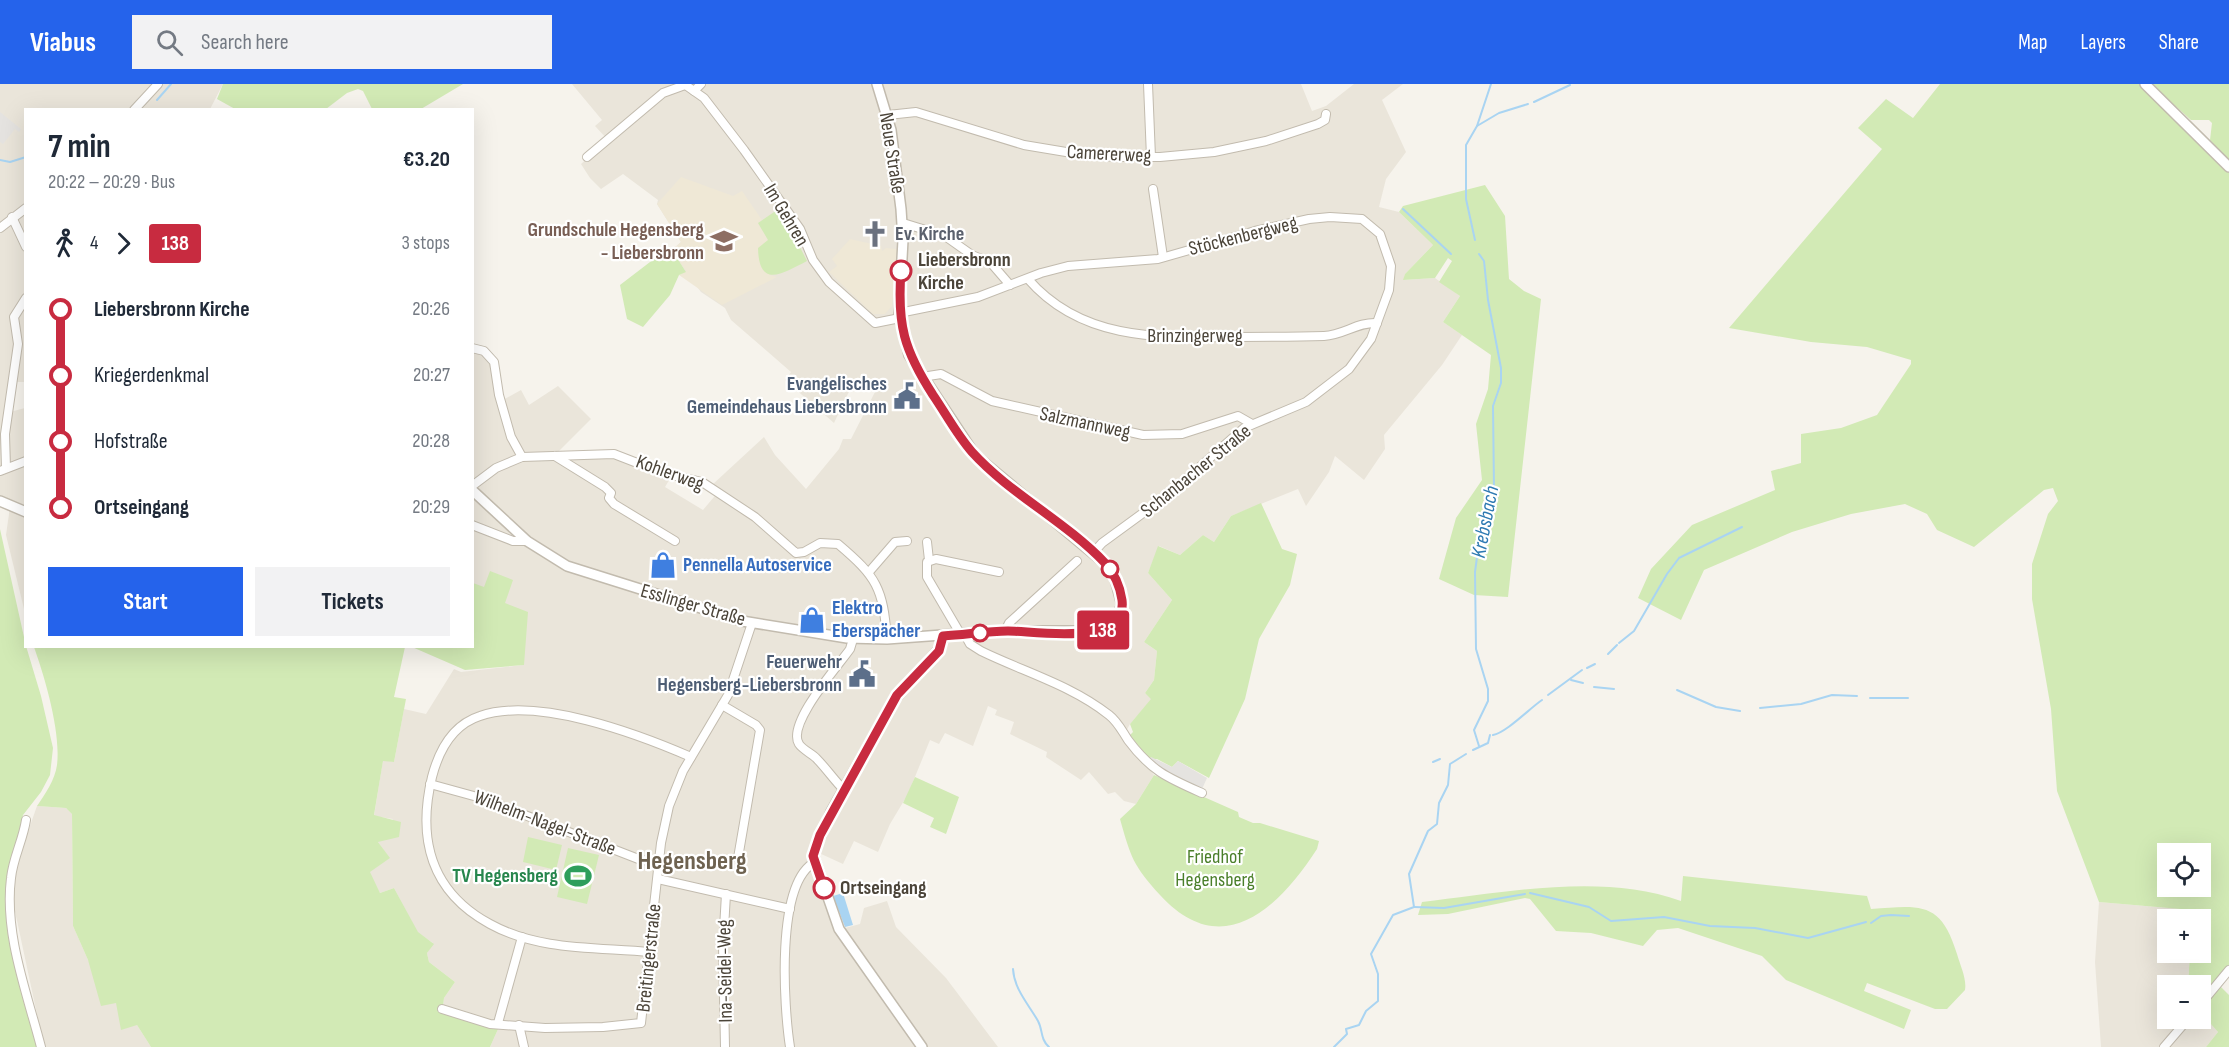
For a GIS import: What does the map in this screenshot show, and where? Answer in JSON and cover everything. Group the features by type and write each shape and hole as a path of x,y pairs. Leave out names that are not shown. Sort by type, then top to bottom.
{"street":[{"path":"136,108 158,84"},
{"path":"694,91 701,84"},
{"name":"Neue Straße","path":"877,84 888,115 903,223 899,315 907,350 922,377 975,454 1094,552"},
{"path":"1148,84 1151,157"},
{"path":"2145,84 2229,167"},
{"path":"587,157 663,93 685,85"},
{"name":"Im Gehren","path":"685,85 717,114 800,229 813,260 829,282 875,323 899,315"},
{"name":"Camererweg","path":"888,115 907,111 920,112 1009,141 1064,152 1151,157 1207,153 1254,144 1318,124 1324,120 1326,114"},
{"path":"1153,189 1163,257"},
{"path":"0,228 24,209"},
{"path":"12,217 24,243"},
{"name":"Stöckenbergweg","path":"899,315 969,299 1041,273 1082,263 1163,257 1255,231 1309,219 1330,217 1362,219 1382,237 1391,266 1389,290 1377,323"},
{"path":"903,223 945,236 972,255 993,264 1010,285"},
{"name":"Brinzingerweg","path":"1028,279 1043,295 1083,321 1134,336 1324,336 1343,334 1362,323 1377,323"},
{"path":"24,301 14,317 18,341 5,434 3,470 24,462"},
{"name":"Schanbacher Straße","path":"1094,552 1102,543 1169,494 1233,437 1252,424 1300,405 1334,382 1366,347 1377,323"},
{"path":"474,348 484,351 495,362 500,397 512,437 522,457"},
{"name":"Salzmannweg","path":"922,377 941,374 992,401 1136,434 1182,434 1238,416 1252,424"},
{"name":"Kohlerweg","path":"474,486 496,468 522,457 616,454 668,474 702,482 754,517 789,549 800,554 819,544 838,544 869,572"},
{"path":"554,455 604,486 611,493 609,498 614,504 675,541"},
{"name":"Esslinger Straße","path":"474,490 546,555 578,570 752,622 853,639 1005,631 1087,633 1101,631 1112,624 1121,611 1120,593 1112,573 1094,552"},
{"path":"0,501 24,511"},
{"path":"474,526 513,542 528,541"},
{"path":"887,639 884,602 869,572 895,542 907,541"},
{"path":"927,542 929,560 926,565 927,576 970,644 1086,699 1114,719 1156,771 1202,793"},
{"path":"929,560 999,572"},
{"path":"1005,631 1009,623 1077,561"},
{"name":"Breitingerstraße","path":"519,1025 569,1029 640,1024 659,862 671,799 691,757 722,705 752,622"},
{"path":"922,1047 839,929 815,862 814,848 897,695 939,651 943,636"},
{"path":"844,790 818,760 799,744 798,738 800,723 809,704 850,649 853,639"},
{"path":"722,705 760,730 738,858"},
{"path":"650,952 575,947 522,937 494,927 470,911 452,893 431,859 425,831 425,813 430,784 441,750 456,729 480,716 501,711 549,714 600,724 639,736 691,757"},
{"name":"Wilhelm-Nagel-Straße","path":"430,784 468,794 641,860 659,862"},
{"path":"26,820 12,869 10,914 16,950 41,1047"},
{"path":"790,1047 784,989 790,909 803,871 815,862"},
{"path":"658,879 790,909"},
{"name":"Ina-Seidel-Weg","path":"725,1047 723,946 726,894"},
{"path":"498,1023 522,937"},
{"path":"2211,992 2229,970"},
{"path":"442,1009 490,1024 519,1025 524,1047"},
{"path":"2164,1047 2180,1029"}],"shaded area":[{"path":"0,84 223,84 211,108 24,108 24,382 10,382 10,412 24,408 24,609 6,535 11,500 0,495"},
{"path":"572,84 1301,84 1312,111 1326,106 1354,84 1403,84 1382,100 1406,152 1386,179 1379,207 1399,212 1433,245 1405,274 1404,280 1435,278 1460,296 1443,322 1462,335 1442,365 1384,435 1385,449 1364,480 1335,456 1329,472 1306,506 1298,489 1231,516 1214,542 1203,535 1180,555 1159,546 1148,573 1172,600 1144,642 1157,651 1154,680 1145,693 1152,699 1130,724 1123,737 1154,775 1136,804 1124,801 1115,792 1108,794 1089,772 1081,780 1046,757 1047,752 1010,734 1014,722 995,715 997,710 988,706 973,746 945,733 939,744 930,740 908,794 890,824 878,852 854,841 843,864 819,853 809,855 834,931 860,924 864,908 887,901 896,927 946,978 998,1047 490,1047 499,1027 443,1006 444,998 455,982 429,962 427,953 433,943 418,933 394,888 380,893 369,872 389,858 378,842 393,819 374,816 383,760 394,762 404,709 426,714 454,669 461,672 523,665 505,603 474,584 474,351 490,358 503,400 521,390 529,405 558,386 591,419 558,452 561,456 612,456 671,477 665,487 703,510 719,491 712,485 764,437 775,455 806,489 839,449 843,439 851,439 875,392 854,381 834,423 785,380 791,372 731,320 725,308 701,292 686,272 672,250 681,242 657,204 658,200 623,174 601,189 590,178 581,164 608,140 595,126 602,120"},
{"path":"0,112 21,129 19,132 15,129 3,144 0,142"},
{"name":"Grundschule Hegensberg - Liebersbronn","path":"681,177 733,196 742,191 762,220 758,223 768,240 770,275 777,277 722,305 679,275 686,271 672,250 681,242 657,204"},
{"path":"850,239 881,246 882,251 886,248 897,249 892,306 885,314 873,314 829,272 837,266 832,259"},
{"path":"1151,757 1172,767 1178,761 1207,778 1202,789 1162,771 1149,759"},
{"path":"37,806 66,808 72,814 73,926 88,960 116,1003 137,1025 151,1047 44,1047 13,902 17,863"},
{"path":"2099,902 2180,909 2157,909 2157,963 2189,963 2189,975 2157,975 2157,1029 2211,1029 2211,1024 2218,1032 2206,1047 2101,1047 2095,962"}],"green space":[{"path":"223,84 463,84 423,108 372,108 363,91 358,89 347,93 327,108 233,108 217,99"},
{"path":"1940,84 2139,84 2229,173 2229,966 2216,982 2229,995 2229,1047 2206,1047 2218,1032 2211,1024 2211,975 2189,975 2189,963 2211,963 2211,909 2180,909 2099,902 2057,791 2051,709 2032,599 2032,564 2048,514 2058,501 2053,488 2044,490 1974,547 1937,530 1927,514 1905,504 1851,514 1792,532 1704,570 1681,620 1638,598 1651,569 1692,525 1775,490 1771,471 1801,463 1801,434 1841,428 1877,415 1911,364 1911,360 1867,347 1811,342 1729,328 1882,149 1858,128 1886,99 1913,118"},
{"path":"2151,84 2229,84 2229,160 2210,140 2212,123 2209,120 2191,120"},
{"path":"1485,185 1505,216 1509,279 1524,291 1541,299 1508,597 1474,595 1439,579 1456,518 1482,480 1476,424 1488,389 1491,355 1443,322 1460,296 1439,282 1452,261 1448,258 1435,278 1403,280 1405,274 1433,245 1399,212 1403,206"},
{"path":"780,208 807,261 774,275 768,274 759,261 758,248 768,240 758,223"},
{"path":"667,249 672,250 686,272 679,275 670,295 643,327 627,319 620,285"},
{"path":"1261,503 1282,549 1297,554 1290,585 1259,639 1245,699 1209,778 1178,761 1172,767 1157,759 1149,759 1130,735 1133,732 1130,724 1151,699 1145,693 1154,680 1157,651 1144,642 1172,600 1148,573 1158,546 1180,555 1203,535 1214,542 1231,516"},
{"path":"0,529 24,637 24,648 27,648 41,696 53,748 50,775 41,792 23,815 5,891 13,951 38,1047 0,1047"},
{"path":"490,571 513,580 505,603 528,612 524,665 465,670 414,648 474,648 474,583 484,587"},
{"path":"34,648 405,648 394,697 406,699 394,762 383,761 374,815 401,822 399,837 378,842 390,858 370,872 380,893 394,888 418,932 434,944 427,953 429,962 455,982 444,998 443,1006 499,1027 490,1047 151,1047 137,1025 121,1030 116,1003 101,1006 88,960 73,926 72,814 66,808 37,806 54,776 58,752 51,705"},
{"name":"Friedhof Hegensberg","path":"1154,775 1238,812 1239,817 1253,823 1260,823 1319,841 1317,849 1285,891 1248,920 1227,926 1205,925 1183,915 1160,895 1138,868 1130,852 1120,819 1136,804"},
{"path":"915,777 959,797 946,834 930,827 934,818 903,803"},
{"name":"TV Hegensberg","path":"528,837 562,845 556,870 523,862"},
{"name":"TV Hegensberg","path":"568,848 599,855 587,904 557,897"},
{"path":"1683,876 1867,896 1871,909 1903,907 1927,910 1936,915 1944,924 1951,937 1964,977 1965,990 1947,1009 1935,1009 1867,983 1864,991 1911,1010 1904,1029 1786,980 1762,956 1678,928 1657,930 1643,946 1591,933 1556,931 1530,899 1525,898 1448,914 1418,915 1422,902 1552,887 1618,888 1650,892 1681,901"}],"water":[{"path":"843,893 853,925 845,927 833,896"}],"waterway":[{"path":"157,100 171,84"},
{"name":"Krebsbach","path":"1475,240 1466,199 1466,145 1477,126 1491,84"},
{"path":"1534,102 1570,85"},
{"path":"1477,126 1499,113 1528,104"},
{"path":"0,160 10,162 24,158"},
{"path":"1403,209 1451,254"},
{"name":"Krebsbach","path":"1479,254 1484,261 1488,300 1501,368 1501,383 1493,406 1494,489 1482,520 1475,572 1476,649 1488,689 1488,701 1474,730 1479,746"},
{"path":"1619,643 1634,631 1667,574 1679,558 1742,527"},
{"path":"1608,654 1617,645"},
{"path":"1587,668 1595,664"},
{"path":"1548,695 1582,670"},
{"path":"1571,680 1583,683"},
{"path":"1594,687 1614,689"},
{"path":"1677,690 1716,707 1740,711"},
{"path":"1760,708 1801,704 1832,695 1857,696"},
{"path":"1870,698 1908,698"},
{"path":"1493,735 1511,725 1542,700"},
{"path":"1473,750 1488,743 1490,735"},
{"name":"Krebsbach","path":"1334,1047 1347,1034 1346,1029 1359,1025 1366,1011 1378,1001 1378,974 1371,954 1393,915 1414,907 1409,874 1428,831 1437,824 1439,803 1448,785 1450,764 1466,754"},
{"path":"1433,762 1440,759"},
{"path":"1530,893 1589,907 1611,921 1664,917 1710,926 1755,928 1808,938 1866,922"},
{"path":"1414,907 1444,908 1525,894"},
{"path":"1871,923 1881,916 1909,916"},
{"path":"1013,969 1019,990 1040,1024 1044,1041 1049,1047"}],"bus line":[{"name":"138","path":"824,888 813,856 820,835 897,695 939,651 943,644 943,636 997,631 1096,632 1107,628 1114,622 1120,614 1122,604 1114,576 1105,563 975,454 944,412 914,365 904,341 899,306 901,271"}],"place":[{"name":"Ev. Kirche","path":"875,234"},
{"name":"Grundschule Hegensberg - Liebersbronn","path":"724,241"},
{"name":"Liebersbronn Kirche","path":"901,271"},
{"name":"Evangelisches Gemeindehaus Liebersbronn","path":"907,396"},
{"name":"Pennella Autoservice","path":"663,565"},
{"name":"Elektro Eberspächer","path":"812,620"},
{"name":"Feuerwehr Hegensberg-Liebersbronn","path":"862,674"},
{"name":"TV Hegensberg","path":"578,876"},
{"name":"Ortseingang","path":"824,888"}],"district":[{"name":"Hegensberg","path":"692,861"}]}
